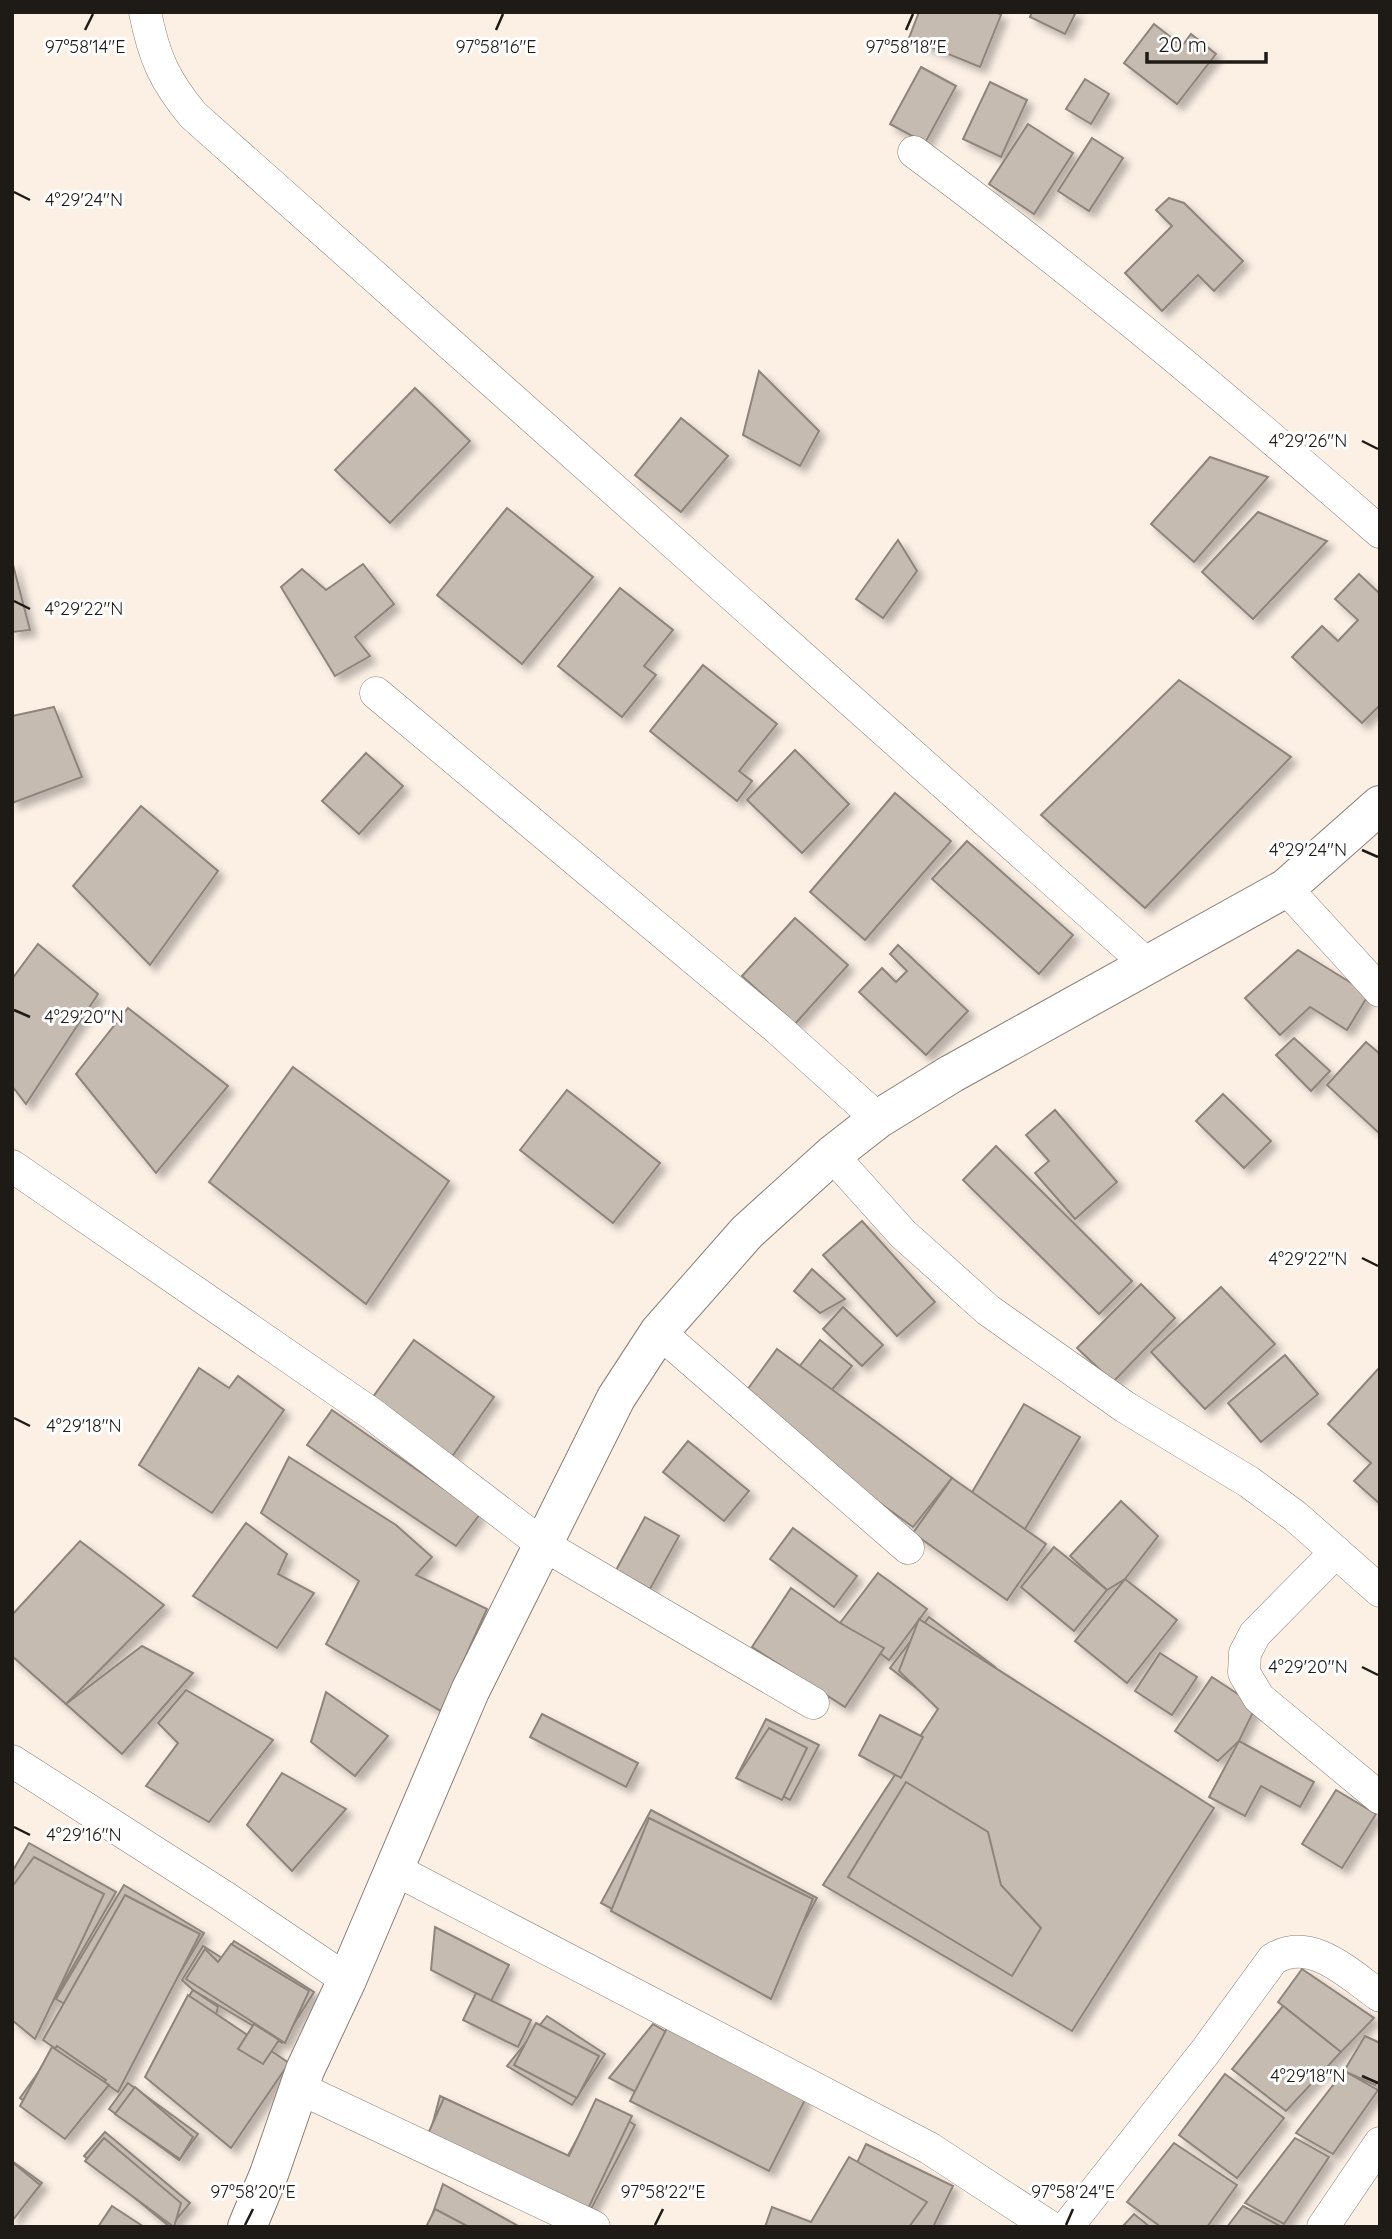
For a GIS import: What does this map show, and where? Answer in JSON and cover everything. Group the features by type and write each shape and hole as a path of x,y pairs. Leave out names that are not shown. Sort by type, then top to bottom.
{"highway":[{"path":"247,2227 270,2174 299,2088 470,1691 616,1398 659,1332 747,1232 832,1155 878,1119 962,1068 1286,888 1380,805"}],"street":[{"path":"145,12 160,68 193,115 1149,965"},
{"path":"914,152 983,203 1254,422 1380,532"},
{"path":"376,693 777,1028 878,1119"},
{"path":"1286,888 1380,991"},
{"path":"832,1155 903,1234 988,1310 1125,1407 1249,1482 1295,1516 1380,1591"},
{"path":"12,1166 372,1414 542,1544 813,1703"},
{"path":"659,1332 908,1548"},
{"path":"1336,1552 1255,1634 1245,1653 1244,1674 1259,1698 1380,1798"},
{"path":"12,1761 226,1898 347,1980"},
{"path":"394,1868 929,2148 1051,2227"},
{"path":"1067,2227 1205,2052 1273,1959 1283,1953 1303,1950 1317,1955 1380,1996"},
{"path":"299,2088 594,2227"},
{"path":"1323,2227 1380,2143"}],"building":[{"path":"919,12 996,12 1001,15 980,67 909,38"},
{"path":"1032,12 1076,12 1065,34 1030,17"},
{"path":"1154,24 1182,46 1191,34 1216,54 1177,104 1124,63"},
{"path":"921,67 956,86 925,143 890,124"},
{"path":"1085,79 1109,94 1091,124 1066,109"},
{"path":"990,82 1027,100 1001,157 963,139"},
{"path":"1028,124 1073,153 1034,214 989,184"},
{"path":"1092,138 1123,158 1089,211 1058,191"},
{"path":"1169,198 1184,203 1243,261 1214,291 1198,275 1162,311 1125,273 1172,226 1156,210"},
{"path":"759,371 819,431 800,466 743,435"},
{"path":"415,388 470,441 390,523 335,470"},
{"path":"681,418 728,456 681,512 635,475"},
{"path":"1210,457 1268,477 1194,562 1151,524"},
{"path":"507,508 593,577 522,664 437,595"},
{"path":"1258,512 1327,541 1253,619 1202,572"},
{"path":"898,540 917,571 883,618 856,599"},
{"path":"12,561 30,630 12,632"},
{"path":"363,564 394,604 355,637 370,656 335,676 281,587 302,569 326,590"},
{"path":"1359,574 1380,594 1380,705 1362,723 1292,657 1322,626 1338,641 1358,620 1335,599"},
{"path":"620,588 673,630 644,666 656,675 622,717 558,666"},
{"path":"703,665 777,724 739,771 752,781 737,801 650,731"},
{"path":"1179,680 1291,757 1145,908 1041,815"},
{"path":"54,707 82,777 12,803 12,716"},
{"path":"795,750 849,804 802,853 747,800"},
{"path":"366,753 403,786 359,834 322,801"},
{"path":"895,793 951,841 865,940 810,892"},
{"path":"141,806 218,871 150,965 73,886"},
{"path":"967,841 1073,935 1039,974 932,879"},
{"path":"795,918 848,965 795,1024 742,976"},
{"path":"38,944 98,994 26,1104 12,1086 12,979"},
{"path":"898,945 968,1011 926,1055 859,992 882,968 896,982 907,971 890,954"},
{"path":"1298,950 1369,994 1347,1030 1310,1007 1280,1035 1245,998"},
{"path":"128,1008 228,1086 156,1173 76,1074"},
{"path":"1294,1038 1330,1071 1311,1091 1276,1055"},
{"path":"1366,1042 1380,1054 1380,1134 1327,1085"},
{"path":"293,1067 449,1181 366,1304 209,1182"},
{"path":"567,1090 660,1163 613,1223 520,1150"},
{"path":"1223,1094 1271,1141 1244,1168 1196,1121"},
{"path":"1055,1110 1117,1182 1075,1219 1035,1173 1049,1161 1026,1135"},
{"path":"996,1146 1132,1281 1099,1314 963,1180"},
{"path":"862,1221 935,1302 897,1336 823,1255"},
{"path":"812,1269 845,1299 820,1313 794,1291"},
{"path":"1141,1284 1175,1318 1113,1382 1077,1348"},
{"path":"1221,1287 1275,1344 1205,1409 1151,1352"},
{"path":"843,1307 883,1345 862,1366 823,1329"},
{"path":"414,1340 494,1397 451,1458 370,1401"},
{"path":"820,1340 852,1366 830,1392 799,1367"},
{"path":"777,1349 952,1478 913,1527 739,1401"},
{"path":"1285,1355 1318,1394 1261,1442 1228,1403"},
{"path":"199,1368 229,1388 238,1376 284,1410 212,1513 139,1465"},
{"path":"1379,1368 1380,1504 1354,1481 1371,1463 1328,1424"},
{"path":"1024,1404 1080,1437 1016,1544 961,1511"},
{"path":"332,1410 480,1514 456,1546 307,1445"},
{"path":"688,1441 749,1491 724,1521 663,1472"},
{"path":"289,1457 396,1525 432,1557 416,1575 487,1609 441,1711 326,1644 359,1581 261,1513"},
{"path":"952,1478 1046,1544 1007,1600 913,1533"},
{"path":"1121,1501 1158,1536 1125,1579 1107,1590 1070,1556"},
{"path":"645,1517 679,1536 650,1589 616,1570"},
{"path":"246,1523 287,1554 278,1574 314,1593 277,1648 193,1596"},
{"path":"793,1528 857,1576 834,1607 770,1559"},
{"path":"80,1541 164,1605 66,1704 12,1656 12,1615"},
{"path":"1054,1547 1107,1590 1074,1631 1021,1587"},
{"path":"878,1573 927,1609 889,1660 840,1623"},
{"path":"1125,1579 1177,1620 1127,1683 1075,1641"},
{"path":"791,1588 840,1623 884,1648 845,1707 752,1647"},
{"path":"929,1617 995,1667 956,1718 890,1668"},
{"path":"919,1619 1214,1808 1072,2031 823,1885 938,1709 899,1671"},
{"path":"142,1646 193,1673 122,1754 66,1704"},
{"path":"1160,1653 1197,1677 1172,1715 1135,1691"},
{"path":"1212,1677 1256,1706 1239,1741 1218,1761 1175,1731"},
{"path":"186,1690 273,1740 209,1822 146,1786 178,1743 158,1723"},
{"path":"326,1692 388,1736 355,1776 311,1742"},
{"path":"542,1714 638,1763 626,1787 530,1737"},
{"path":"880,1715 923,1737 901,1778 859,1755"},
{"path":"766,1719 819,1745 790,1800 738,1774"},
{"path":"769,1728 807,1748 782,1800 736,1778"},
{"path":"1239,1741 1314,1782 1300,1807 1261,1786 1245,1816 1209,1797"},
{"path":"282,1773 346,1809 292,1871 247,1825"},
{"path":"906,1782 988,1832 1001,1885 1041,1928 1012,1976 848,1877"},
{"path":"1336,1790 1376,1814 1342,1868 1302,1844"},
{"path":"651,1810 817,1898 767,1991 601,1903"},
{"path":"649,1818 813,1899 771,1999 611,1911"},
{"path":"29,1843 116,1892 52,2003 23,1971 12,1989 12,1872"},
{"path":"34,1857 104,1894 35,2039 12,2020 12,1887"},
{"path":"124,1885 204,1933 136,2046 56,1999"},
{"path":"125,1895 200,1934 118,2092 43,2040"},
{"path":"435,1927 509,1965 491,2001 431,1970"},
{"path":"234,1941 314,1992 282,2043 193,1990 182,1980 203,1946 222,1958"},
{"path":"231,1944 309,1991 285,2043 186,1979 205,1949 218,1962"},
{"path":"1302,1969 1374,2018 1341,2052 1278,2002"},
{"path":"193,1990 218,2007 214,2022 185,2002"},
{"path":"476,1993 531,2020 518,2047 463,2020"},
{"path":"188,1995 289,2063 231,2148 145,2077"},
{"path":"1283,2006 1341,2052 1286,2111 1232,2069"},
{"path":"547,2016 605,2054 572,2105 507,2066"},
{"path":"536,2023 599,2056 577,2098 514,2065"},
{"path":"254,2024 279,2040 263,2064 238,2049"},
{"path":"653,2024 795,2109 772,2163 609,2078"},
{"path":"667,2028 806,2098 769,2171 630,2101"},
{"path":"1365,2036 1380,2043 1380,2080 1375,2085 1344,2071"},
{"path":"57,2046 106,2080 68,2133 20,2098"},
{"path":"52,2047 109,2085 65,2139 20,2106"},
{"path":"1344,2071 1378,2090 1333,2154 1296,2133"},
{"path":"1225,2074 1284,2118 1237,2178 1179,2135"},
{"path":"128,2083 198,2134 179,2160 109,2109"},
{"path":"135,2087 193,2137 180,2159 115,2114"},
{"path":"440,2096 567,2157 598,2102 635,2125 589,2213 431,2130"},
{"path":"444,2098 569,2156 596,2099 632,2116 587,2211 427,2136"},
{"path":"105,2132 190,2203 170,2227 84,2156"},
{"path":"104,2138 181,2203 174,2227 85,2161"},
{"path":"1295,2138 1329,2157 1284,2224 1245,2203"},
{"path":"1174,2143 1237,2185 1207,2227 1161,2227 1127,2202"},
{"path":"866,2144 953,2186 933,2227 826,2227"},
{"path":"849,2157 927,2202 909,2227 765,2227 772,2207 811,2222"},
{"path":"12,2161 42,2183 12,2220"},
{"path":"12,2162 40,2185 12,2221"},
{"path":"443,2184 520,2227 428,2227"},
{"path":"112,2206 144,2227 98,2227"},
{"path":"1243,2206 1282,2227 1227,2227"},
{"path":"435,2209 469,2227 426,2227"},
{"path":"1134,2214 1150,2227 1122,2227"}]}
